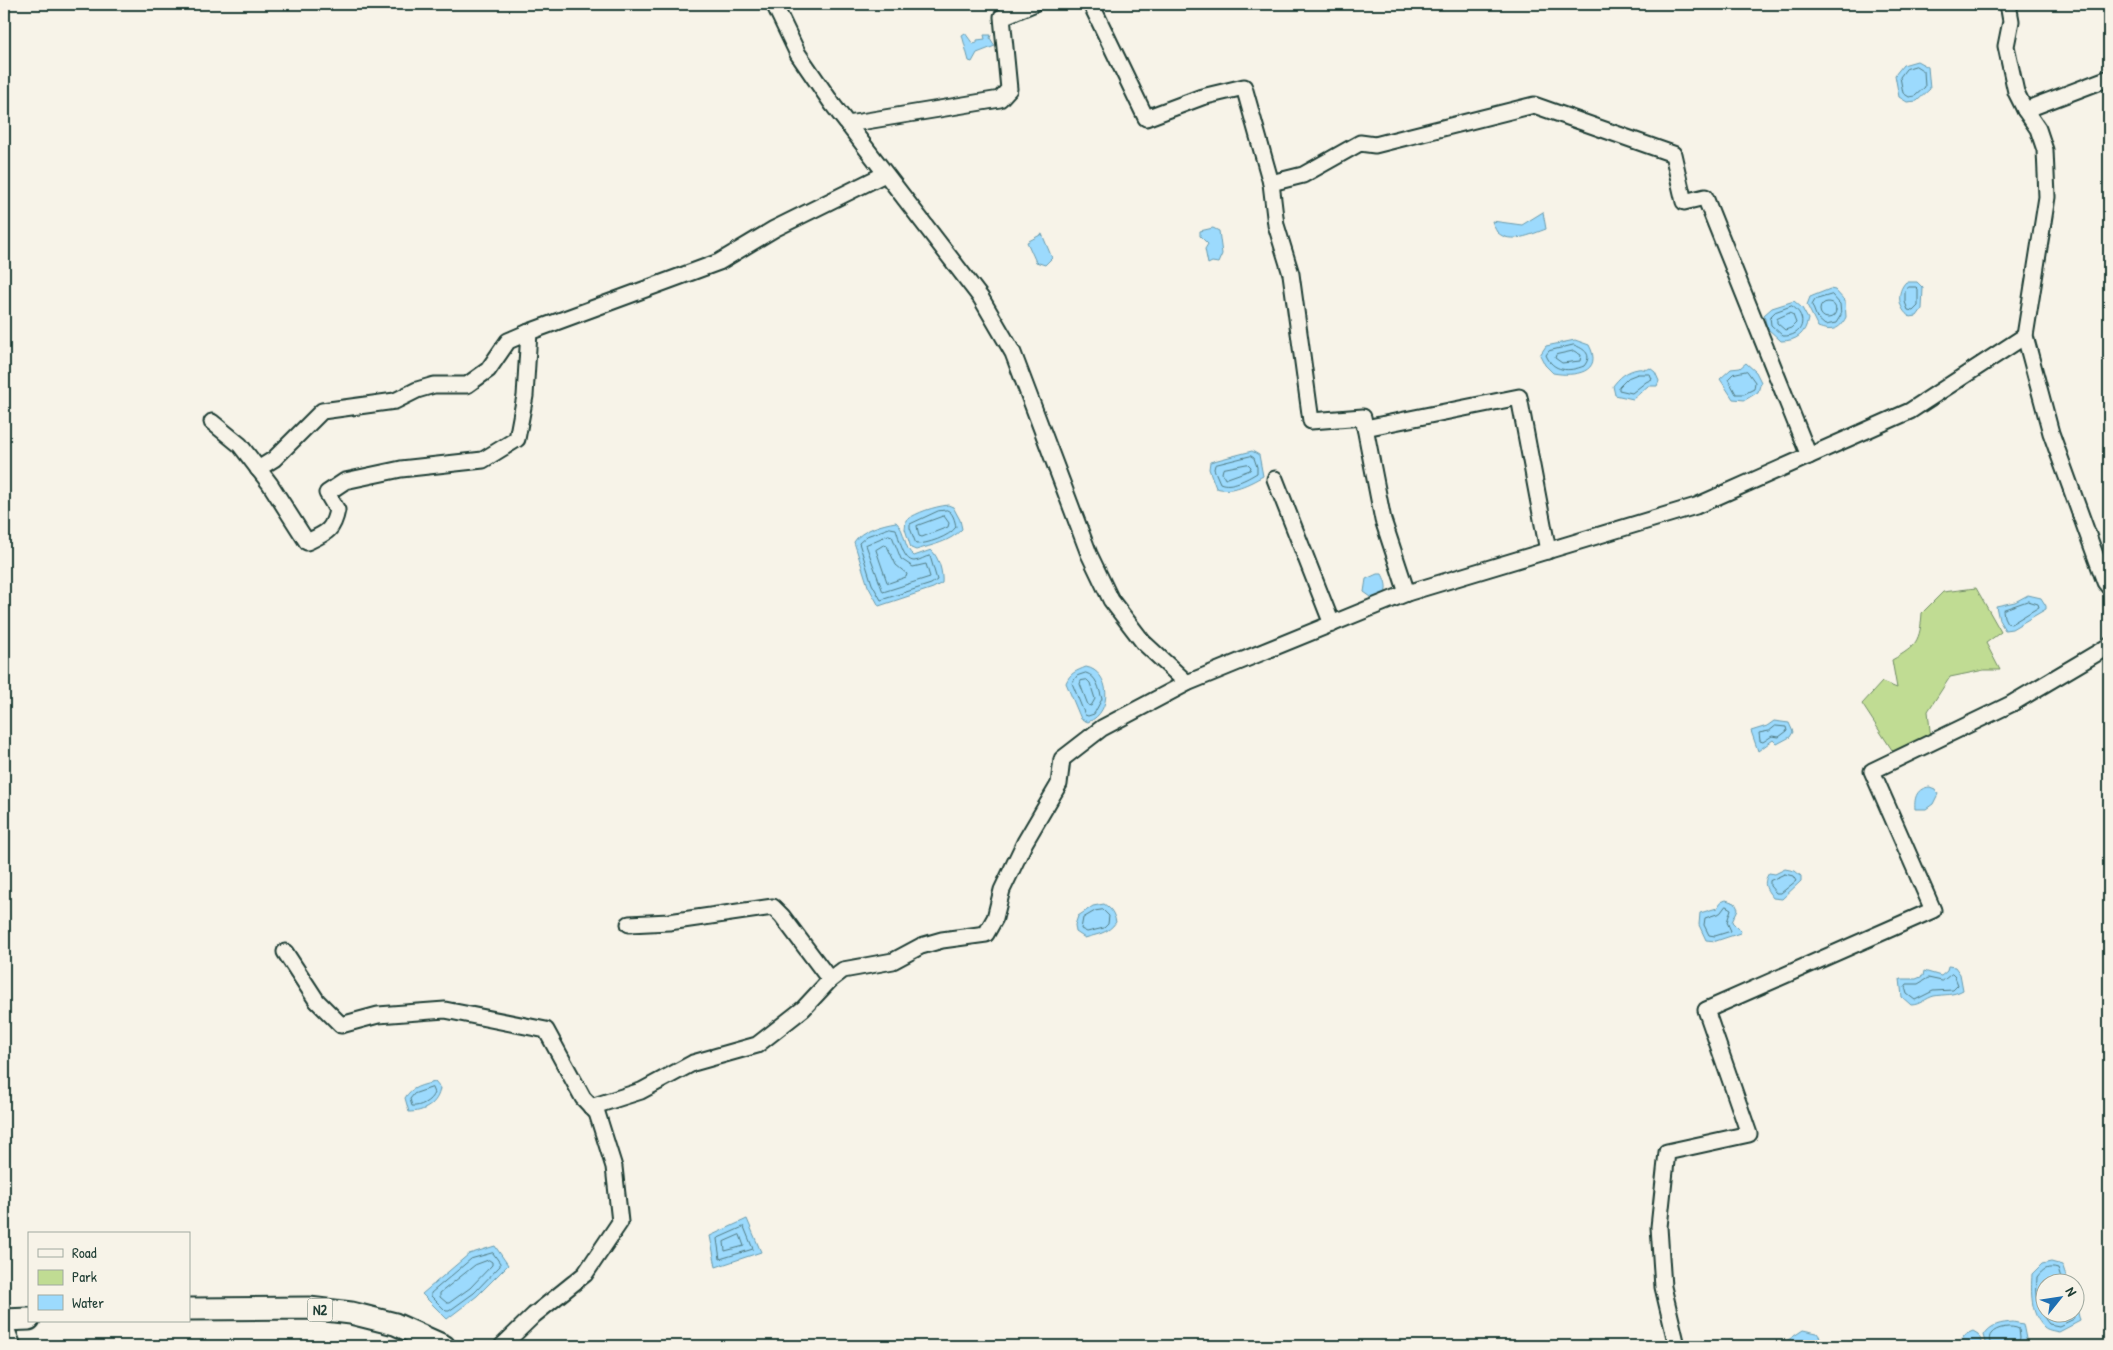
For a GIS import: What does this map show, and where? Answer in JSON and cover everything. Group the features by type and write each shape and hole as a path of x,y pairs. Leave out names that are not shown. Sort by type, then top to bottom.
{"highway":[{"name":"N2","path":"190,1309 309,1308 351,1313 395,1324 444,1346"},
{"path":"4,1322 28,1319"}],"street":[{"path":"774,4 798,54 848,124 981,298 1013,353 1088,554 1111,600 1143,642 1187,683"},
{"path":"848,124 1000,99 1009,89 1002,17 1033,4"},
{"path":"1091,4 1146,118 1202,97 1244,86 1270,183 1276,225 1291,274 1310,421 1362,417 1383,520 1407,593"},
{"path":"2008,4 2011,21 2006,46 2016,92 2038,129 2045,150 2047,197 2025,336 2051,433 2105,582 2109,587"},
{"path":"2025,110 2109,78"},
{"path":"1270,183 1303,176 1360,143 1375,145 1534,105 1673,154 1684,202 1705,197 1809,456"},
{"path":"258,469 274,459 322,412 395,401 417,390 434,385 467,385 488,370 508,341 719,262 774,229 886,174"},
{"path":"212,422 240,445 307,542 323,534 334,525 337,510 327,493 345,481 401,470 483,460 517,440 525,396 529,332"},
{"path":"591,1107 641,1091 693,1063 757,1045 804,1009 830,980 843,970 893,961 921,946 942,940 986,934 995,918 1002,890 1025,842 1059,784 1062,759 1102,728 1187,683 1407,593 1696,506 1910,411 2025,336"},
{"path":"1365,428 1519,397 1548,551"},
{"path":"1275,479 1332,624"},
{"path":"1677,1346 1663,1287 1659,1227 1667,1152 1749,1134 1706,1010 1934,910 1872,771 2011,704 2109,646"},
{"path":"629,924 669,922 773,907 782,916 830,980"},
{"path":"285,952 317,1001 342,1026 378,1015 445,1010 546,1030 583,1098 597,1113 614,1167 620,1222 585,1274 534,1315 502,1346"},
{"path":"4,1322 13,1346"}],"green space":[{"path":"1976,588 2001,632 1986,643 2000,670 1984,670 1950,677 1928,711 1931,740 1896,756 1862,704 1882,682 1897,688 1892,660 1907,651 1916,642 1922,613 1943,592"}],"water":[{"path":"965,33 973,44 977,43 977,40 985,39 984,35 991,35 990,38 995,46 977,53 972,62 969,61 962,35"},
{"path":"1917,61 1928,67 1930,89 1917,101 1907,102 1899,97 1895,75 1903,65"},
{"path":"1543,212 1546,229 1528,236 1508,238 1502,236 1497,232 1492,221 1522,225"},
{"path":"1213,228 1219,231 1222,254 1218,263 1212,262 1208,264 1205,249 1208,244 1200,236 1200,231"},
{"path":"1042,234 1052,258 1045,265 1036,262 1027,242"},
{"path":"1906,282 1917,282 1923,288 1922,309 1917,316 1910,317 1901,305 1900,295"},
{"path":"1830,289 1835,290 1845,301 1846,317 1841,325 1835,329 1818,327 1807,305 1810,297"},
{"path":"1794,301 1802,308 1808,319 1807,324 1802,333 1796,338 1781,341 1767,328 1764,315 1772,308"},
{"path":"1575,340 1589,345 1593,354 1593,362 1590,367 1578,373 1553,373 1545,365 1540,355 1546,346"},
{"path":"1746,363 1756,372 1761,382 1758,392 1745,400 1733,399 1720,379 1731,369 1740,368"},
{"path":"1650,368 1655,372 1659,381 1657,386 1648,386 1633,399 1615,395 1613,386 1623,375 1630,371"},
{"path":"1252,451 1259,455 1263,476 1234,489 1216,488 1209,469 1210,462"},
{"path":"948,505 953,507 960,520 962,529 952,537 940,542 916,550 911,548 905,529 906,520 926,510"},
{"path":"896,522 910,553 914,556 931,550 934,553 940,565 942,583 933,588 879,606 868,586 854,542 867,531"},
{"path":"1382,574 1386,585 1386,592 1379,600 1364,592 1366,579"},
{"path":"2028,595 2041,598 2046,609 2012,629 2005,630 1999,620 1996,606 2015,602"},
{"path":"1086,667 1094,670 1100,676 1106,692 1102,710 1088,722 1081,719 1066,683 1074,673"},
{"path":"1774,721 1789,723 1793,732 1790,737 1777,744 1773,740 1758,751 1751,731 1767,726"},
{"path":"1930,787 1935,789 1938,794 1933,804 1926,809 1915,809 1915,801 1919,791"},
{"path":"1785,869 1795,871 1801,876 1801,881 1782,899 1773,898 1768,892 1765,883 1767,877 1769,873 1775,874"},
{"path":"1726,900 1735,903 1738,909 1732,922 1741,931 1740,933 1716,941 1706,940 1699,925 1700,913 1717,908 1721,902"},
{"path":"1104,904 1111,910 1114,917 1116,922 1113,926 1102,933 1085,938 1076,932 1075,925 1078,916 1093,906"},
{"path":"1948,966 1955,967 1960,974 1963,990 1952,994 1934,996 1914,1005 1911,1005 1902,997 1900,979 1916,979 1923,976 1924,971 1941,976 1947,971"},
{"path":"435,1082 440,1088 439,1094 433,1103 425,1109 409,1112 405,1098 408,1094 418,1087"},
{"path":"747,1219 761,1252 716,1267 710,1236"},
{"path":"495,1246 508,1265 477,1296 447,1319 422,1294 469,1254"},
{"path":"2051,1262 2062,1265 2064,1272 2036,1272 2036,1315 2032,1302 2032,1274 2042,1264"},
{"path":"2013,1322 2023,1324 2026,1339 2021,1346 1987,1346 1984,1335 1990,1328"},
{"path":"2040,1322 2078,1322 2059,1332 2044,1327"},
{"path":"1803,1330 1817,1333 1825,1346 1779,1346"},
{"path":"1973,1331 1978,1334 1984,1346 1963,1346 1962,1338 1964,1335"}]}
